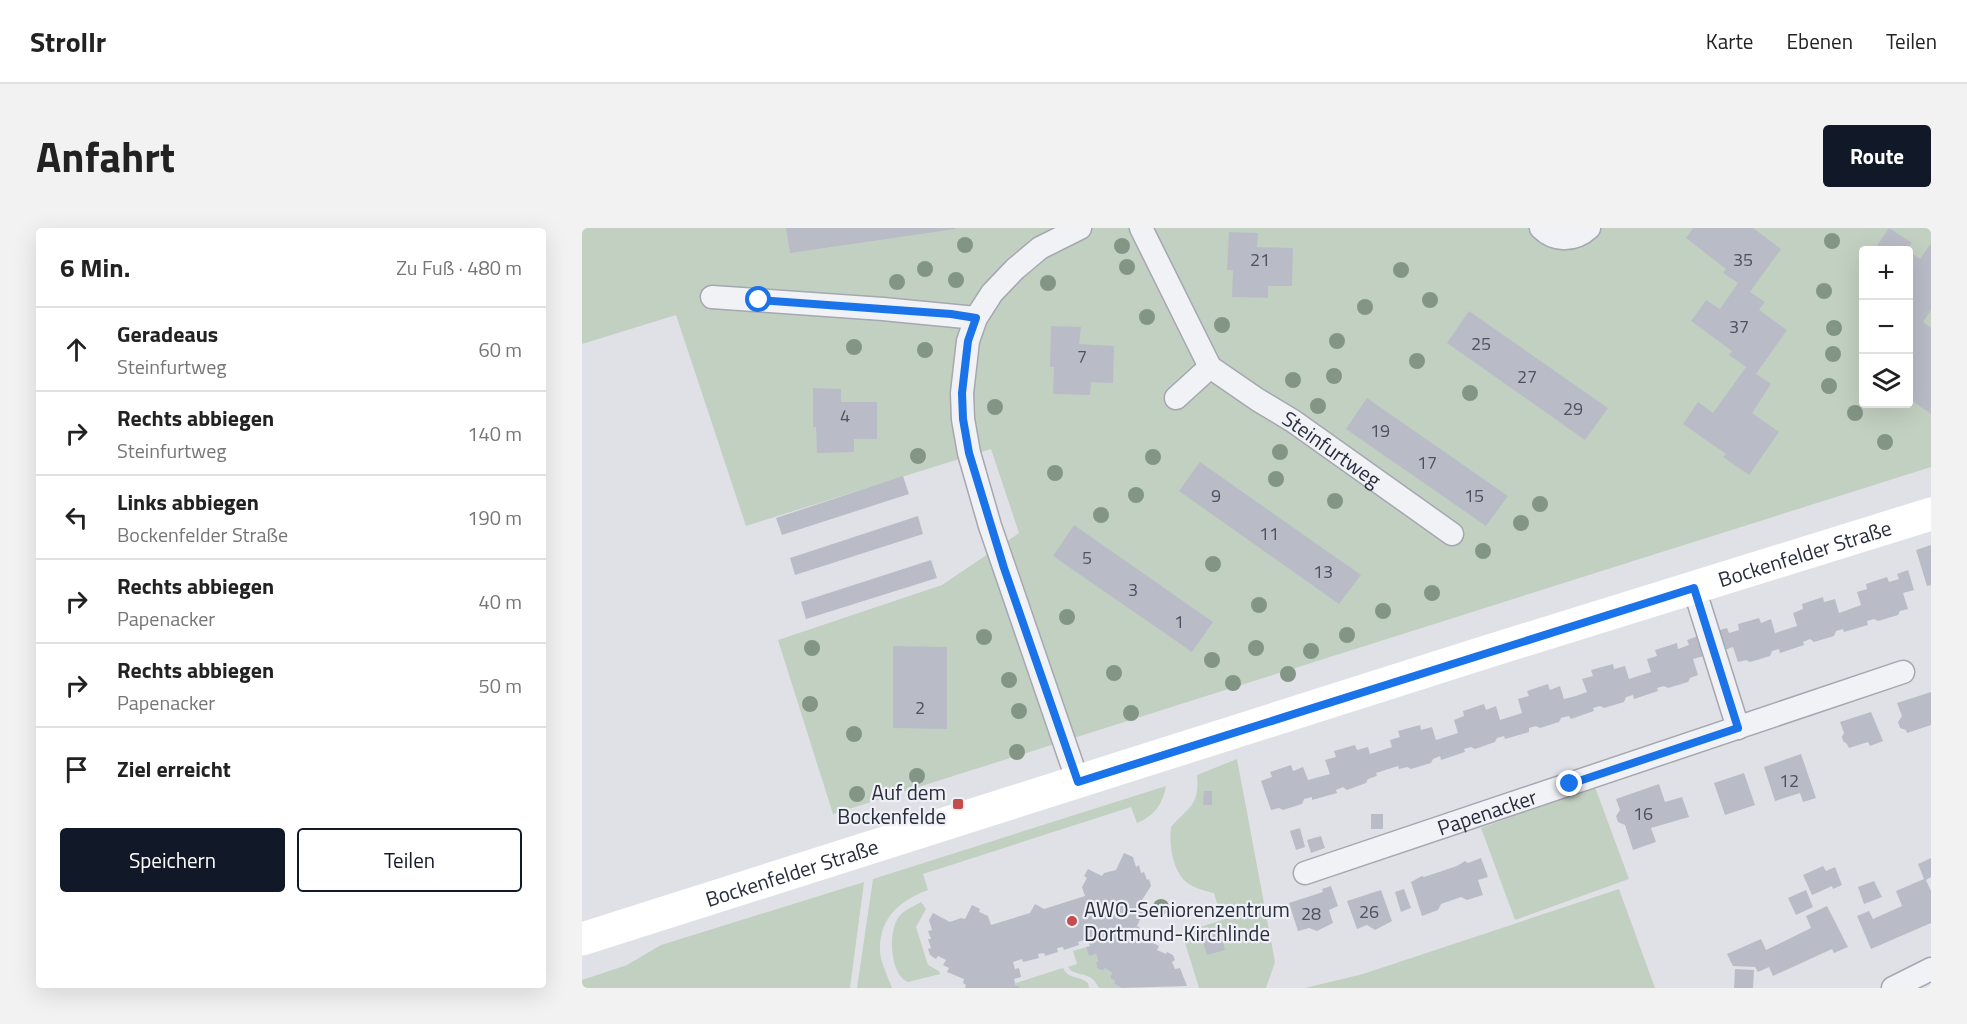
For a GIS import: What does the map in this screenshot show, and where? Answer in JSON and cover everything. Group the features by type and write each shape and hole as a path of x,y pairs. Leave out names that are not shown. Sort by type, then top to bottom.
{"main road":[{"name":"Bockenfelder Straße","path":"582,939 1931,514"}],"street":[{"path":"1078,782 1004,568 969,453 963,419 962,393 968,341 976,318 992,293 1040,248 1080,228"},
{"name":"Steinfurtweg","path":"1141,228 1210,367 1293,421 1452,534"},
{"path":"1541,228 1557,238 1581,235 1589,228"},
{"path":"712,297 928,312 976,318"},
{"path":"1176,398 1210,367"},
{"path":"1694,588 1738,728"},
{"name":"Papenacker","path":"1305,873 1903,672"},
{"path":"1893,988 1931,969"}],"green space":[{"path":"582,228 1931,228 1931,467 833,814 778,640 942,585 1019,533 991,449 746,526 676,315 582,344"},
{"path":"1237,759 1275,962 1266,988 1199,988 1182,933 1222,920 1214,893 1189,884 1179,874 1172,854 1171,827 1195,800 1197,775"},
{"path":"1166,786 1157,809 1137,823 1131,807 923,874 928,890 900,905 887,920 883,930 880,952 892,988 857,988 873,879"},
{"path":"1595,787 1629,879 1515,920 1481,828"},
{"path":"864,882 850,988 582,988 582,980 627,965 661,945"},
{"path":"1619,889 1655,988 1305,988 1363,974"},
{"path":"921,902 926,909 916,927 928,965 940,974 908,982 902,978 894,963 893,933 900,915"},
{"path":"1086,947 1089,955 1096,954 1097,968 1103,971 1105,968 1112,973 1110,978 1115,981 1114,984 1122,988 1099,988 1090,977 1071,971 1068,967 1077,964 1073,951"},
{"path":"1063,968 1071,976 1088,983 1089,988 1020,988 1019,985 1016,986 1016,983"}],"building":[{"path":"786,228 955,228 955,229 790,253"},
{"path":"1693,228 1753,228 1781,249 1750,292 1765,302 1759,310 1787,330 1756,374 1771,384 1752,413 1779,432 1749,475 1723,457 1726,454 1683,424 1698,402 1713,413 1746,367 1729,355 1732,351 1691,321 1706,300 1720,309 1738,283 1723,273 1726,269 1686,238"},
{"path":"1889,228 1912,243 1909,246 1877,246"},
{"path":"1229,232 1258,233 1257,247 1293,248 1292,286 1268,286 1268,298 1232,297 1233,270 1227,270"},
{"path":"1931,243 1931,310 1923,322 1931,328 1931,414 1913,401 1913,254 1920,259"},
{"path":"1469,311 1608,408 1585,440 1447,343"},
{"path":"1051,326 1081,327 1079,344 1114,346 1113,383 1091,382 1090,395 1053,394 1054,367 1050,367"},
{"path":"813,388 841,389 841,402 877,402 877,439 854,439 854,452 817,453 816,427 813,427"},
{"path":"1367,398 1508,496 1486,526 1346,429"},
{"path":"1200,462 1361,575 1339,604 1179,491"},
{"path":"903,476 909,494 782,535 776,518"},
{"path":"918,516 923,534 795,575 790,558"},
{"path":"1074,525 1213,622 1192,652 1053,556"},
{"path":"1931,545 1931,585 1927,586 1916,550"},
{"path":"931,560 937,578 806,619 801,602"},
{"path":"1908,570 1914,590 1903,593 1908,609 1900,611 1898,615 1878,621 1874,619 1867,621 1868,625 1844,632 1843,629 1836,631 1834,636 1814,642 1810,639 1803,642 1804,645 1780,653 1779,649 1772,651 1770,656 1750,662 1746,660 1738,662 1733,647 1722,651 1716,631 1727,628 1729,633 1739,630 1738,624 1759,618 1761,623 1771,619 1775,633 1797,626 1793,613 1803,609 1802,604 1823,597 1824,602 1835,599 1839,613 1861,605 1857,592 1867,589 1866,584 1887,577 1889,582 1899,579 1897,574"},
{"path":"1698,636 1704,656 1693,659 1698,675 1690,678 1688,682 1668,688 1664,686 1657,688 1658,691 1634,699 1633,695 1626,697 1624,702 1604,708 1600,706 1593,708 1594,711 1571,719 1569,716 1561,718 1559,722 1540,728 1536,726 1529,728 1529,732 1505,739 1504,736 1497,738 1495,742 1475,749 1471,747 1464,749 1465,752 1441,760 1440,756 1433,759 1431,763 1411,769 1407,767 1399,769 1398,766 1376,773 1377,776 1368,779 1366,783 1347,790 1343,787 1336,790 1337,793 1312,800 1312,797 1304,799 1302,804 1283,810 1279,808 1271,810 1261,781 1272,777 1270,772 1291,765 1293,771 1303,767 1308,780 1330,774 1325,760 1336,757 1334,751 1355,745 1357,750 1368,747 1370,754 1392,747 1390,740 1400,737 1398,731 1420,725 1421,730 1432,727 1436,740 1458,733 1454,720 1464,716 1463,711 1484,704 1486,710 1496,706 1500,720 1522,713 1518,699 1529,696 1527,691 1548,684 1550,690 1560,686 1564,699 1576,696 1587,692 1582,679 1593,676 1591,670 1613,664 1614,669 1625,666 1629,679 1651,672 1647,659 1657,656 1655,650 1677,643 1678,649 1689,645 1687,640"},
{"path":"893,646 947,647 947,729 893,728"},
{"path":"1931,692 1931,725 1907,733 1906,730 1900,728 1898,722 1902,716 1897,703"},
{"path":"1871,712 1883,741 1870,746 1868,742 1849,748 1843,741 1844,733 1840,722"},
{"path":"1801,754 1816,798 1803,802 1800,793 1775,801 1764,767"},
{"path":"1744,773 1755,805 1725,815 1714,783"},
{"path":"1659,784 1665,802 1682,797 1689,817 1651,828 1656,842 1633,850 1625,825 1618,822 1616,816 1620,810 1616,799"},
{"path":"1204,791 1212,791 1212,805 1203,805"},
{"path":"1371,814 1383,814 1383,829 1371,829"},
{"path":"1300,828 1305,847 1296,850 1290,831"},
{"path":"1321,836 1325,848 1311,853 1307,840"},
{"name":"AWO-Seniorenzentrum Dortmund-Kirchlinde","path":"1124,853 1133,857 1136,867 1139,865 1141,873 1144,872 1151,886 1142,900 1146,902 1137,926 1140,928 1139,931 1155,939 1153,943 1159,946 1157,950 1173,955 1175,960 1172,962 1175,969 1180,968 1187,986 1122,988 1114,984 1115,981 1110,978 1112,973 1105,968 1103,971 1097,968 1096,954 1089,956 1086,947 1090,946 1087,939 1078,942 1079,945 1064,950 1063,947 1057,948 1058,952 1045,956 1044,953 1038,954 1039,958 1013,962 1015,969 1019,968 1021,977 1014,979 1016,986 1019,985 1020,988 965,988 964,979 947,972 949,968 943,965 946,960 938,956 936,959 930,955 928,949 931,948 928,939 931,939 928,931 932,930 929,920 933,913 950,922 965,919 972,905 980,909 979,912 988,916 991,925 1030,913 1035,904 1044,909 1085,896 1082,887 1087,878 1084,876 1088,869 1102,876 1104,873 1116,870"},
{"path":"1481,858 1488,877 1478,880 1483,895 1467,900 1461,897 1441,904 1438,910 1422,916 1411,882 1465,861 1468,863"},
{"path":"1931,858 1931,877 1926,880 1931,891 1931,923 1871,949 1857,916 1869,911 1873,919 1902,906 1896,891 1924,879 1918,864"},
{"path":"1823,866 1826,871 1835,867 1842,885 1833,889 1832,886 1812,895 1803,875"},
{"path":"1874,881 1882,897 1864,904 1858,887"},
{"path":"1331,886 1338,906 1329,910 1333,923 1317,931 1309,928 1298,931 1289,903 1323,892 1322,889"},
{"path":"1404,889 1411,908 1401,912 1395,892"},
{"path":"1381,890 1392,921 1375,930 1367,925 1357,929 1347,901"},
{"path":"1806,890 1813,907 1796,915 1788,898"},
{"path":"1827,906 1848,947 1834,953 1832,949 1773,976 1769,967 1758,972 1755,967 1733,966 1727,954 1761,939 1766,950 1811,928 1806,916"},
{"path":"1220,931 1225,950 1207,955 1201,936"},
{"path":"1735,969 1754,970 1753,988 1734,988"}],"place":[{"name":"Auf dem Bockenfelde","path":"958,804"},
{"name":"AWO-Seniorenzentrum Dortmund-Kirchlinde","path":"1072,921"}],"route":[{"path":"759,300 951,314 976,318 968,341 962,393 963,419 969,453 990,526 1078,782 1694,588 1738,728 1570,784"}]}
